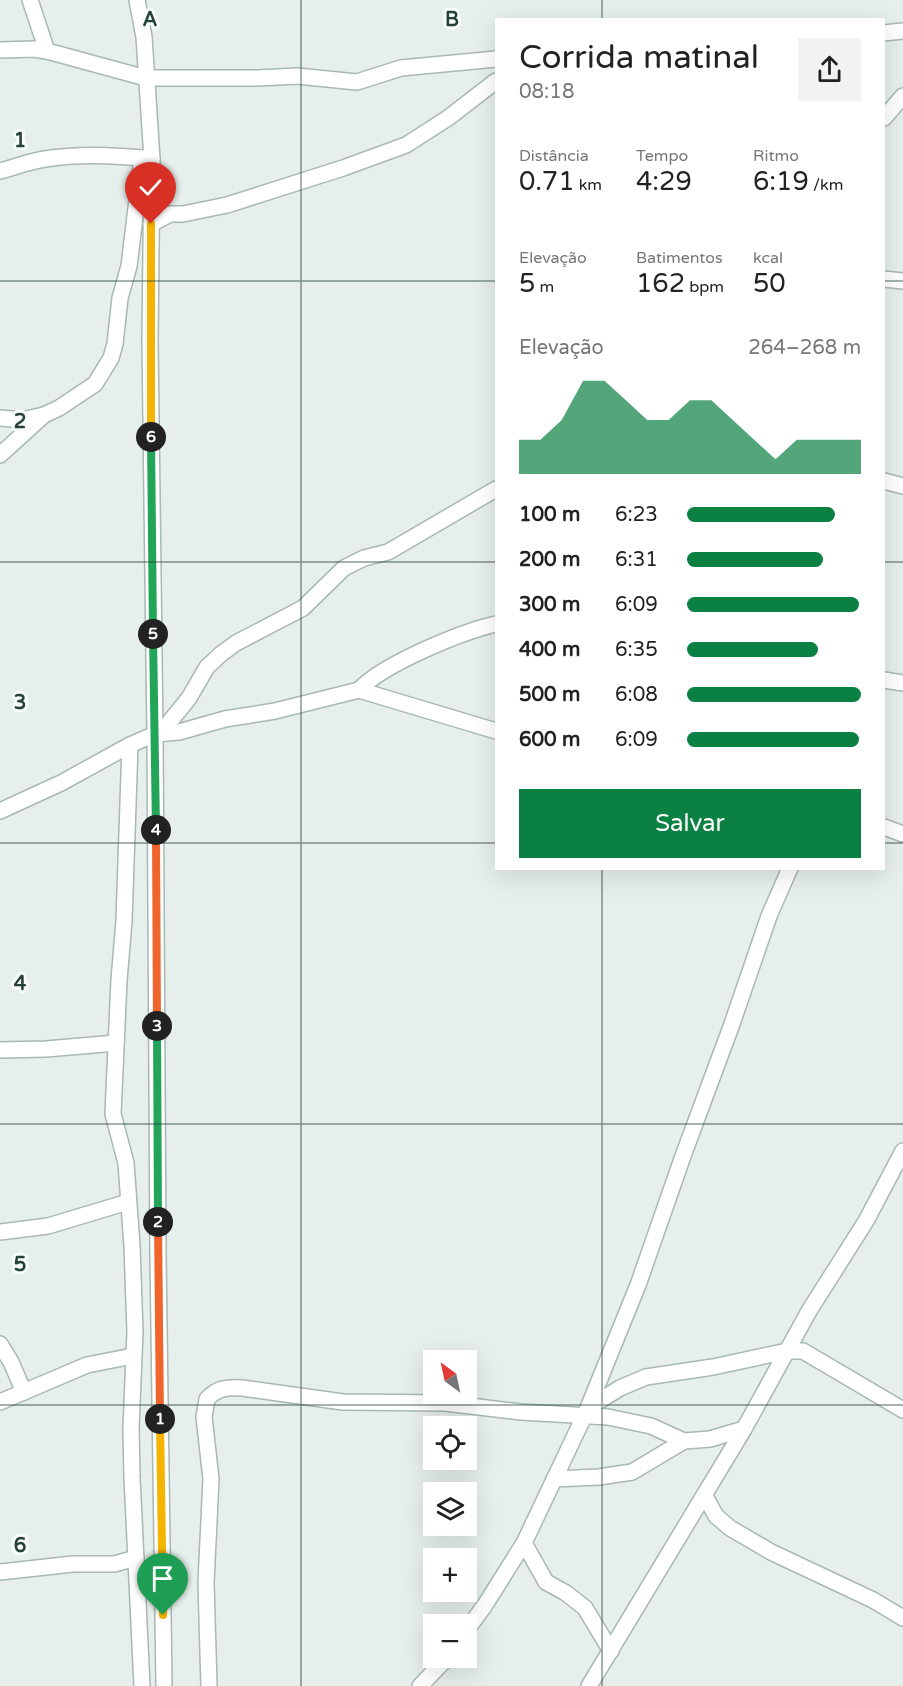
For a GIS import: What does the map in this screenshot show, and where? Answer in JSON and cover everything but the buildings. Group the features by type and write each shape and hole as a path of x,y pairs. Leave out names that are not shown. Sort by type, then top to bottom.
{"street":[{"path":"30,0 47,51"},
{"path":"137,0 144,38 151,224 150,341 160,733 158,1256 164,1686"},
{"path":"885,33 903,31"},
{"path":"0,50 47,51 146,78 258,78 297,75 357,82 401,68 495,59"},
{"path":"151,224 170,214 183,214 227,205 343,168 406,144 448,118 495,82"},
{"path":"885,117 903,96"},
{"path":"0,171 54,158 115,155 147,158"},
{"path":"0,418 22,420 45,415 59,408 95,384 111,358 147,158"},
{"path":"885,279 903,281"},
{"path":"0,455 45,415"},
{"path":"885,481 903,486"},
{"path":"160,733 189,698 207,667 221,654 303,608 345,568 364,558 388,552 495,490"},
{"path":"359,690 380,672 441,643 495,624"},
{"path":"885,680 903,683"},
{"path":"1,808 61,783 130,745 160,733 179,732 225,719 274,711 359,690 495,730"},
{"path":"130,745 124,921 113,1114 129,1182 128,1202 135,1308 132,1457 142,1686"},
{"path":"885,827 903,834"},
{"path":"477,1616 524,1543 586,1412 638,1285 769,916 789,870"},
{"path":"0,1050 116,1043"},
{"path":"589,1686 705,1496 809,1311 866,1221 903,1151"},
{"path":"0,1232 48,1226 128,1202"},
{"path":"0,1344 24,1392"},
{"path":"586,1412 620,1388 646,1377 713,1367 787,1351 803,1351 903,1410"},
{"path":"0,1402 87,1365 133,1356"},
{"path":"209,1686 206,1583 210,1479 204,1417 207,1399 218,1390 242,1388 343,1402 445,1403 521,1412 586,1412 643,1424 684,1441"},
{"path":"554,1479 599,1477 632,1472 684,1441 710,1439 744,1429"},
{"path":"705,1496 716,1516 730,1528 771,1552 873,1600 903,1618"},
{"path":"524,1543 546,1582 566,1593 585,1608 611,1651"},
{"path":"0,1572 73,1564 114,1564 136,1558"},
{"path":"420,1686 437,1668"}],"route":[{"path":"151,224 150,341 156,734 158,1256 163,1615"}]}
